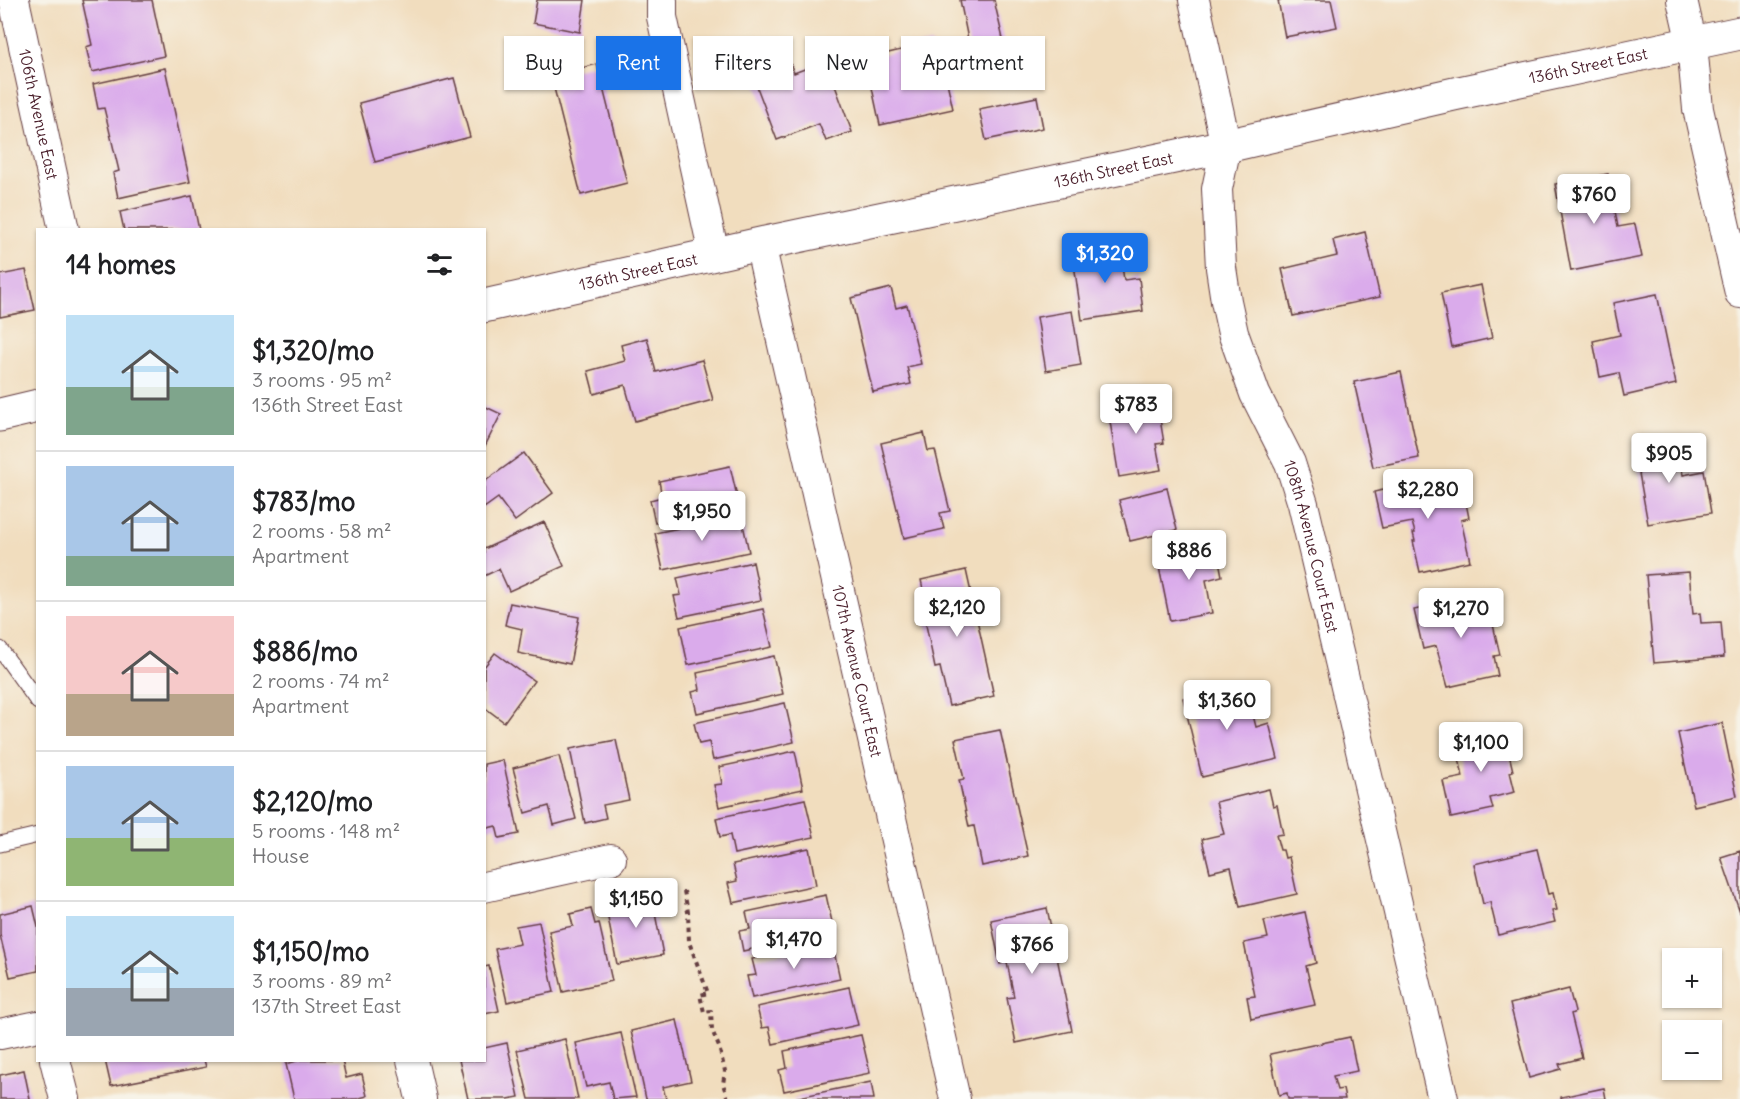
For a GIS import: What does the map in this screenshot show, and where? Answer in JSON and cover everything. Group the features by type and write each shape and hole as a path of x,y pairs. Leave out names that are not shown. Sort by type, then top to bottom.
{"street":[{"name":"106th Avenue East","path":"14,0 64,228"},
{"path":"662,0 662,17 714,254"},
{"name":"108th Avenue Court East","path":"1194,0 1226,146 1217,189 1221,268 1233,333 1255,394 1290,463 1303,504 1443,1099"},
{"path":"1682,0 1692,44 1698,109 1740,293"},
{"name":"136th Street East","path":"486,306 760,244 1226,146 1454,94 1740,33"},
{"name":"107th Avenue Court East","path":"760,244 955,1099"},
{"path":"0,415 36,406"},
{"path":"486,887 610,859"},
{"path":"0,1034 36,1026"},
{"path":"56,1062 65,1099"},
{"path":"412,1062 421,1099"}],"lane":[{"path":"0,649 36,699"},
{"path":"0,844 36,835"}],"path":[{"path":"684,891 688,912 689,942 708,993 700,995 704,1012 711,1011 712,1030 725,1071 723,1084 729,1099"}],"building":[{"path":"82,0 152,0 164,56 92,72 86,47 92,45"},
{"path":"537,0 585,0 580,32 533,23"},
{"path":"960,0 994,0 1002,36 967,36"},
{"path":"1278,0 1331,0 1337,27 1285,37"},
{"path":"901,50 901,90 949,90 953,109 880,125 872,90 889,90 889,53"},
{"path":"596,64 596,90 604,90 627,183 581,195 555,90 584,90 584,67"},
{"path":"165,68 190,182 118,198 113,173 119,171 104,108 98,109 93,84"},
{"path":"805,69 805,90 837,90 852,132 826,141 819,124 777,140 758,90 793,90 793,70 794,73"},
{"path":"454,78 470,137 375,162 359,103"},
{"path":"1037,97 1043,128 986,140 979,109"},
{"path":"1608,174 1618,227 1635,224 1642,257 1571,271 1555,184"},
{"path":"192,196 199,228 124,228 120,212"},
{"path":"1365,232 1380,297 1293,316 1282,269 1337,256 1333,240"},
{"path":"1119,244 1124,280 1139,278 1143,311 1082,320 1072,250"},
{"path":"26,270 35,310 0,317 0,275"},
{"path":"1481,285 1492,338 1452,347 1441,293"},
{"path":"891,288 896,308 907,305 921,364 907,367 911,384 873,392 851,298"},
{"path":"1657,294 1676,384 1624,396 1619,373 1600,377 1593,341 1620,335 1613,303"},
{"path":"1072,311 1081,365 1046,371 1037,317"},
{"path":"647,338 656,372 702,360 713,400 635,421 625,385 594,394 588,371 625,361 621,345"},
{"path":"1401,372 1419,458 1373,467 1354,382"},
{"path":"1156,395 1164,443 1156,444 1161,470 1119,477 1107,403"},
{"path":"486,407 501,414 486,444"},
{"path":"924,433 928,451 935,450 950,511 940,513 944,529 904,538 881,443"},
{"path":"1677,438 1683,475 1704,471 1711,513 1648,524 1634,445"},
{"path":"524,453 553,493 515,521 498,498 486,507 486,481"},
{"path":"730,466 739,505 655,523 650,500 662,497 659,481"},
{"path":"1448,475 1454,501 1465,498 1469,518 1461,520 1470,561 1420,572 1413,541 1415,541 1413,533 1415,533 1412,522 1382,528 1374,492"},
{"path":"1167,488 1177,530 1130,541 1119,500"},
{"path":"741,515 749,552 663,570 655,533"},
{"path":"544,522 564,566 509,591 499,569 486,575 486,548"},
{"path":"1216,545 1222,576 1206,580 1212,613 1170,621 1157,557"},
{"path":"753,562 761,600 679,617 674,596 681,595 677,578"},
{"path":"966,570 994,696 949,706 940,667 935,668 925,620 930,620 921,580"},
{"path":"1689,572 1693,614 1700,613 1701,623 1721,622 1724,657 1654,663 1646,575"},
{"path":"1486,594 1500,655 1494,656 1498,676 1448,687 1436,646 1423,649 1414,610"},
{"path":"510,603 579,617 570,664 518,653 522,629 505,625"},
{"path":"763,609 772,647 688,665 680,627"},
{"path":"495,653 534,681 504,722 486,708 486,664"},
{"path":"774,656 783,694 697,713 692,692 700,690 697,673"},
{"path":"1245,683 1256,727 1269,723 1278,759 1202,777 1183,698"},
{"path":"785,703 794,742 713,760 709,742 699,744 694,723"},
{"path":"1722,723 1737,796 1694,806 1678,733"},
{"path":"1511,729 1516,748 1508,750 1515,792 1490,798 1493,809 1451,818 1443,781 1463,777 1455,739"},
{"path":"1000,730 1028,856 982,866 974,826 969,827 959,780 964,779 955,739"},
{"path":"616,740 629,800 603,805 606,818 585,823 570,749"},
{"path":"795,751 803,789 719,807 714,785 722,784 719,767"},
{"path":"559,756 576,819 554,825 549,806 525,813 513,768"},
{"path":"503,760 519,834 499,838 496,826 486,828 486,764"},
{"path":"1269,789 1273,806 1277,805 1283,834 1276,835 1280,850 1283,850 1285,858 1289,857 1297,894 1240,907 1231,867 1210,872 1202,839 1224,834 1216,802"},
{"path":"805,799 814,837 734,854 730,835 720,837 716,818"},
{"path":"809,848 816,885 733,903 728,883 737,881 733,864"},
{"path":"1537,849 1548,894 1553,893 1557,910 1552,911 1555,922 1498,935 1490,902 1483,904 1474,864"},
{"path":"1740,851 1740,912 1721,857"},
{"path":"650,887 663,955 617,964 607,913 630,909 627,892"},
{"path":"826,895 834,931 743,951 739,931 750,929 746,912"},
{"path":"33,906 36,919 36,971 10,977 0,935 0,914"},
{"path":"1047,908 1072,1031 1016,1043 1007,998 1014,997 1007,962 1000,964 991,920"},
{"path":"591,909 595,924 599,923 612,981 563,992 549,931 573,926 570,914"},
{"path":"1305,912 1316,963 1306,966 1315,1005 1251,1019 1247,997 1255,996 1244,943 1268,938 1264,921"},
{"path":"539,922 554,992 507,1002 495,949 520,944 516,926"},
{"path":"832,942 840,979 752,998 747,976 756,975 752,959"},
{"path":"489,966 499,1011 486,1014 486,967"},
{"path":"849,987 858,1025 773,1044 769,1027 762,1028 757,1007"},
{"path":"1569,989 1575,1012 1571,1014 1582,1058 1559,1064 1561,1069 1529,1078 1510,1004"},
{"path":"677,1020 691,1081 663,1087 666,1099 646,1099 631,1031"},
{"path":"621,1033 636,1097 613,1099 609,1082 586,1087 576,1043"},
{"path":"861,1035 870,1073 784,1091 779,1070 787,1068 784,1051"},
{"path":"1350,1037 1357,1071 1333,1076 1337,1090 1343,1089 1345,1099 1288,1099 1287,1093 1279,1095 1270,1054"},
{"path":"565,1039 578,1099 529,1099 517,1050"},
{"path":"507,1043 519,1097 468,1099 459,1062 486,1062 486,1048"},
{"path":"105,1062 205,1062 206,1067 111,1086"},
{"path":"342,1062 346,1078 362,1074 367,1096 356,1099 294,1099 286,1064"},
{"path":"24,1070 30,1099 0,1099 0,1075"},
{"path":"871,1082 874,1099 794,1099 794,1098"},
{"path":"1604,1088 1606,1099 1561,1099 1561,1097"}]}
